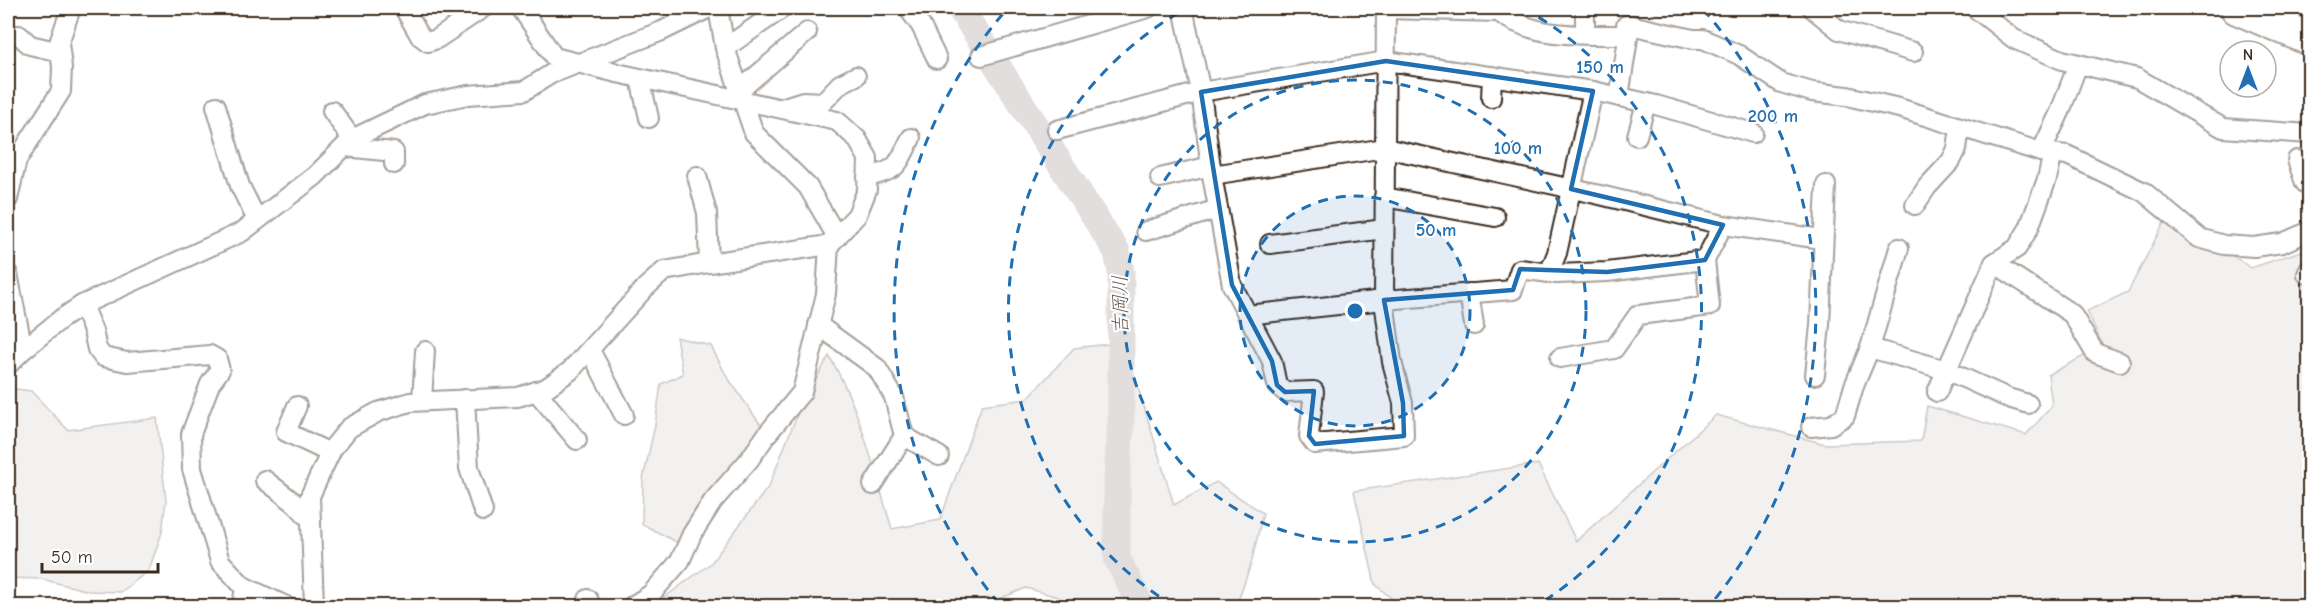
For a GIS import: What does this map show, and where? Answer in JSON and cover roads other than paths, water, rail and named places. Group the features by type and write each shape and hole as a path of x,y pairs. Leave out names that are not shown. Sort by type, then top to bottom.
{"highway":[{"path":"2237,8 2310,39"}],"street":[{"path":"8,199 17,160 14,150 61,91 59,43 71,8"},
{"path":"404,8 420,36 428,42 437,39 483,8"},
{"path":"315,606 310,496 330,453 349,428 378,412 410,402 518,397 546,388 570,371 645,288 664,272 833,241 857,215 867,190 867,158 856,139 837,121 779,108 742,96 640,79 554,57 521,8"},
{"path":"8,366 23,350 82,305 242,232 315,176 349,143 425,104 468,95 524,91 551,74 662,32 709,8 754,132 808,187 833,241 826,294 802,392 749,460 713,501 692,534 680,561 651,594 632,606"},
{"path":"908,8 921,26 937,59"},
{"path":"981,56 1148,8"},
{"path":"1184,8 1201,92 1232,285 1272,362 1277,385 1285,392 1314,391 1310,436 1316,444 1404,436 1403,403 1392,362 1384,300 1386,8 1498,12 1512,23 1527,28 1570,35 1625,30"},
{"path":"1508,8 1550,24 1585,18 1625,30 1703,39 1739,55 1781,83 1812,92 1847,96 1899,108 2047,152 2067,155 2144,192 2199,238 2224,244 2253,247 2282,243 2310,231"},
{"path":"1812,8 1839,30 1913,52"},
{"path":"1975,8 2013,39 2062,60 2136,78 2223,128 2310,134"},
{"path":"725,48 770,12"},
{"path":"1619,97 1625,30"},
{"path":"742,96 807,32"},
{"path":"8,35 19,34 30,45 60,52"},
{"path":"1057,130 1201,92 1386,61 1593,91 1646,103 1753,133"},
{"path":"1936,392 1994,263 2017,248 2029,228 2048,179 2047,152 2078,64"},
{"path":"779,108 803,101 823,102 840,84 856,76"},
{"path":"1491,98 1492,76"},
{"path":"640,79 650,118"},
{"path":"1549,273 1557,253 1593,91"},
{"path":"1637,136 1646,103"},
{"path":"216,106 240,186 257,220"},
{"path":"332,111 349,143"},
{"path":"1916,205 1927,187 1951,161 1957,149 1960,127"},
{"path":"867,177 890,172 898,164 911,138"},
{"path":"349,143 394,152 394,165"},
{"path":"1160,178 1385,148 1723,225 1822,239"},
{"path":"2298,160 2305,183"},
{"path":"697,176 707,213 709,263"},
{"path":"1815,375 1820,325 1826,185"},
{"path":"1384,197 1496,218"},
{"path":"1146,231 1218,209"},
{"path":"1560,358 1614,349 1638,315 1710,306 1705,260 1723,225"},
{"path":"1270,244 1384,229"},
{"path":"1810,427 1831,425 1845,417 1854,386 1870,348 1899,248"},
{"path":"1247,315 1384,300 1513,290 1520,269 1549,273 1607,272 1705,260"},
{"path":"1994,263 2072,314 2096,353 2120,362"},
{"path":"8,274 23,350"},
{"path":"1469,293 1474,325"},
{"path":"82,305 93,331 97,349 103,357 127,362 210,355 217,359 220,370 210,384 191,434 192,469 220,561 245,587 286,606"},
{"path":"818,325 877,368 894,397 904,436 939,456"},
{"path":"1870,348 1946,370 2008,398 2028,404"},
{"path":"590,350 624,415"},
{"path":"422,401 425,351"},
{"path":"536,391 577,440"},
{"path":"465,399 469,468 483,511"},
{"path":"297,406 286,432 330,453"},
{"path":"873,485 904,436"},
{"path":"265,480 296,504 311,520"},
{"path":"242,606 245,587"}],"waterway":[{"name":"吉岡川","path":"960,8 1117,252 1121,272 1121,422 1117,480 1117,558 1141,606"}]}
